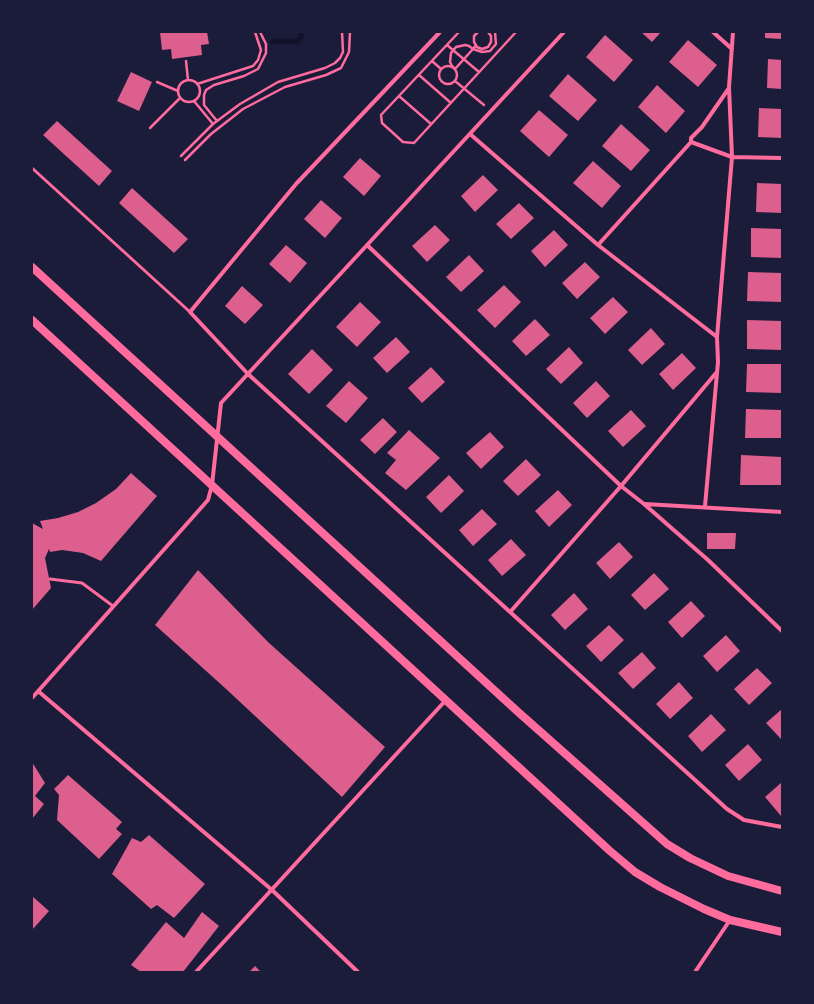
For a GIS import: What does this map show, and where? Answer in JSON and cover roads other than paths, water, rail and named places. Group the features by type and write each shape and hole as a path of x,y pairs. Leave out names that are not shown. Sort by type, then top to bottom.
{"main road":[{"path":"32,267 517,711 667,844 690,858 728,876 782,891"},
{"path":"32,320 610,851 636,872 678,897 730,920 782,932"}],"street":[{"path":"440,32 296,184 190,312 248,374 511,611 727,809 744,820 782,827"},
{"path":"32,698 208,500 212,485 216,436 221,403 564,32"},
{"path":"713,32 732,48"},
{"path":"705,506 732,157 729,87 733,32"},
{"path":"598,245 692,142 691,138 702,127 729,87"},
{"path":"470,134 598,245 717,337"},
{"path":"692,142 732,157 782,158"},
{"path":"368,245 621,486 708,560 782,631"},
{"path":"511,611 621,486 716,373"},
{"path":"644,504 705,506 782,512"},
{"path":"38,691 272,890 358,972"},
{"path":"196,972 446,699"},
{"path":"695,972 730,920"}],"lane":[{"path":"32,168 190,312"},
{"path":"50,579 82,583 113,606"}],"waterway":[{"path":"273,42 298,41 302,32"}]}
